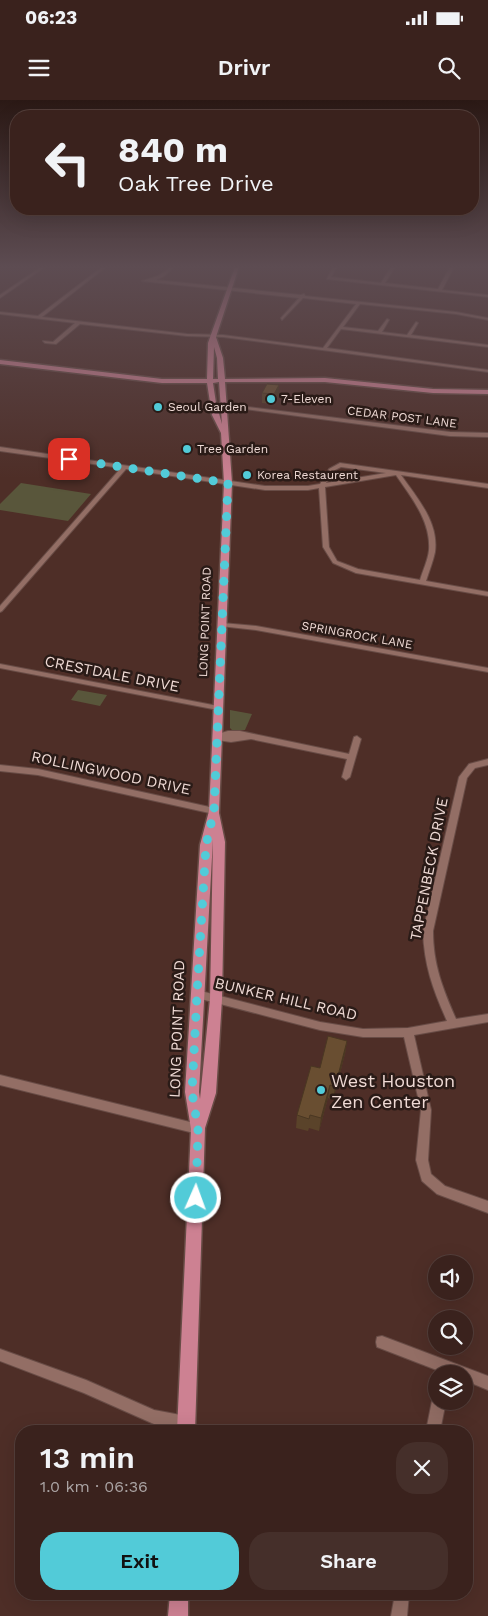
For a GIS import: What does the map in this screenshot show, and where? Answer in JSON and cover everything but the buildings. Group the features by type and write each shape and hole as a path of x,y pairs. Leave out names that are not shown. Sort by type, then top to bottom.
{"main road":[{"name":"LONG POINT ROAD","path":"186,1425 198,1129 192,1092 206,845 214,811 228,483 223,384 220,358 213,338"},
{"name":"LONG POINT ROAD","path":"213,338 210,355 211,384 218,428 224,433"},
{"path":"0,362 11,366 179,387 211,384 307,382 385,388 433,396 483,395 488,392"},
{"path":"0,367 11,366"},
{"name":"LONG POINT ROAD","path":"198,1129 210,1093 216,999 219,842 214,811"},
{"path":"178,1616 179,1600"}],"street":[{"path":"54,344 61,338"},
{"path":"220,338 324,349 488,371"},
{"path":"324,349 333,338"},
{"path":"422,338 488,346"},
{"path":"45,342 63,345"},
{"name":"CEDAR POST LANE","path":"224,405 450,434 488,435"},
{"path":"0,449 265,488 308,488 397,473"},
{"path":"488,486 340,466 331,470 322,485 326,547 335,562 356,571 488,594"},
{"path":"0,610 124,468"},
{"path":"397,473 415,498 429,524 432,548 422,582"},
{"name":"SPRINGROCK LANE","path":"222,625 256,628 488,670"},
{"name":"CRESTDALE DRIVE","path":"0,666 218,708"},
{"path":"217,737 228,734 240,734 249,738 350,757"},
{"path":"346,777 350,757 358,739"},
{"name":"TAPPENBECK DRIVE","path":"453,1023 433,978 428,953 428,931 463,777 472,766 488,762"},
{"name":"ROLLINGWOOD DRIVE","path":"0,768 38,772 214,811"},
{"name":"BUNKER HILL ROAD","path":"197,994 341,1030 363,1032 408,1032 488,1018"},
{"path":"408,1032 426,1110 422,1160 426,1177 441,1190 488,1206"},
{"path":"0,1080 198,1129"},
{"path":"382,1342 434,1365"},
{"path":"0,1355 86,1388 154,1417 180,1425"},
{"path":"473,1378 488,1383"},
{"path":"434,1425 437,1410"},
{"path":"399,1616 401,1600"}],"shaded area":[{"path":"21,483 91,494 68,521 0,510 0,504"},
{"path":"78,690 107,695 100,706 71,700"},
{"path":"230,710 252,714 245,730 232,730 230,728"}],"place":[{"name":"7-Eleven","path":"271,399"},
{"name":"Seoul Garden","path":"158,407"},
{"name":"Tree Garden","path":"187,449"},
{"name":"Korea Restaurent","path":"247,475"},
{"name":"West Houston Zen Center","path":"321,1090"}],"route":[{"path":"69,459 228,483 214,811 206,845 192,1092 198,1129 196,1198"}]}
